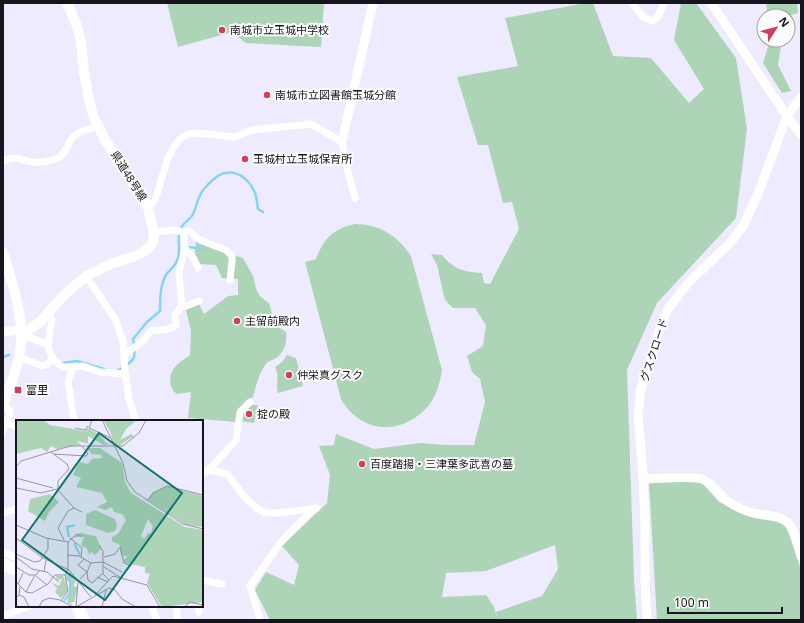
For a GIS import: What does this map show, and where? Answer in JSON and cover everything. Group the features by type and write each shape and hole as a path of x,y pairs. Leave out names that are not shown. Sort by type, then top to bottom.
{"highway":[{"path":"3,564 16,570"},
{"path":"77,607 84,620"}],"main road":[{"name":"県道48号線","path":"67,3 77,26 81,42 84,73 89,100 98,126 148,207 154,232"},
{"path":"21,333 34,326 63,296 86,276 101,268 138,255 149,248 153,242 154,232"},
{"path":"3,252 16,298 21,333 18,357 3,405"}],"street":[{"path":"355,198 342,142 373,3"},
{"path":"632,3 643,17 653,21 658,17 664,3"},
{"path":"712,3 801,135"},
{"name":"グスクロード","path":"647,620 644,582 645,526 643,479 638,414 641,389 660,328 668,309 688,283 730,243 743,226 758,194 787,116 801,97"},
{"path":"148,207 155,200 167,160 175,145 181,138 188,134 197,133 235,136 252,130 311,124 342,142"},
{"path":"3,161 18,157 32,162 49,161 59,158 65,152 74,136 81,131 98,126"},
{"path":"180,231 185,248 194,259 198,268"},
{"path":"154,232 188,231 200,240 226,250 232,256 230,280"},
{"path":"182,306 178,273 185,248"},
{"path":"86,276 115,319 123,342 125,373 129,400 136,420"},
{"path":"124,358 130,350 144,340 151,331 173,328 176,325 175,314 182,306 199,301"},
{"path":"18,357 43,366 50,362 51,355 48,345 52,320 48,313"},
{"path":"3,332 21,333 48,345"},
{"path":"51,355 62,367 83,366 100,372 125,373"},
{"path":"73,367 68,382 74,420"},
{"path":"203,473 209,470 236,440 240,412 250,402"},
{"path":"3,405 11,412 3,430"},
{"path":"6,423 16,427"},
{"path":"209,470 227,474 251,503 264,512 272,514 317,508 312,510 281,542 250,586 260,620"},
{"path":"643,479 703,479 712,486 720,496 731,504 756,514 781,518 787,522 792,530 801,556"},
{"path":"3,513 16,509"},
{"path":"3,552 16,558"},
{"path":"203,580 222,584"},
{"path":"3,616 27,607"},
{"path":"153,607 153,612 157,620"},
{"path":"177,607 177,620"}],"green space":[{"path":"167,3 324,3 321,47 246,43 232,32 178,47"},
{"path":"593,3 613,56 651,58 689,103 704,89 674,40 681,3 696,3 736,58 747,129 736,218 657,303 627,370 634,579 637,620 270,620 255,590 266,572 294,585 299,565 282,546 327,503 330,475 319,446 334,445 336,434 374,449 421,443 474,445 485,402 480,379 472,372 467,356 483,346 486,325 475,308 453,308 445,300 437,265 431,254 442,255 450,264 459,269 482,273 484,283 490,284 519,229 512,202 503,203 488,145 478,145 457,77 518,66 505,18","holes":["555,545 558,569 542,596 496,612 497,618 494,607 486,595 442,597 446,573 486,571"]},
{"path":"766,3 797,3 798,13 796,14 796,8 767,8"},
{"path":"768,48 781,48 778,65 791,91 782,93 763,63"},
{"path":"355,224 372,226 387,232 406,249 411,256 442,370 436,393 429,405 419,415 407,422 395,426 383,427 371,425 350,411 341,399 305,262 316,259 322,245 335,232"},
{"path":"196,241 211,248 243,258 253,276 259,294 269,303 275,325 286,332 286,343 282,353 268,362 261,371 253,397 241,407 236,422 188,418 191,392 177,394 173,391 171,385 170,379 173,370 180,362 190,355 191,331 186,310 199,304 204,314 228,296 238,295 238,279 222,278 216,265 199,264 195,253"},
{"path":"287,355 296,358 303,386 278,393 275,367 282,362"},
{"path":"251,404 258,405 254,423 241,421 243,414"},
{"path":"649,482 701,482 719,502 749,516 785,522 801,570 801,620 657,620"}],"waterway":[{"path":"117,371 131,362 135,351 133,339 147,322 160,311 163,283 166,275 178,258 180,231 182,226 193,214 200,195 206,187 219,175 230,172 239,174 252,187 256,195 258,209 263,212"},
{"path":"189,247 204,249"},
{"path":"3,357 9,355"},
{"path":"63,363 77,361 104,369"}],"place":[{"name":"南城市立玉城中学校","path":"222,30"},
{"name":"南城市立図書館玉城分館","path":"267,95"},
{"name":"玉城村立玉城保育所","path":"245,159"},
{"name":"主留前殿内","path":"237,321"},
{"name":"仲栄真グスク","path":"289,375"},
{"name":"富里","path":"18,390"},
{"name":"掟の殿","path":"249,414"},
{"name":"百度踏揚・三津葉多武喜の墓","path":"362,464"}]}
